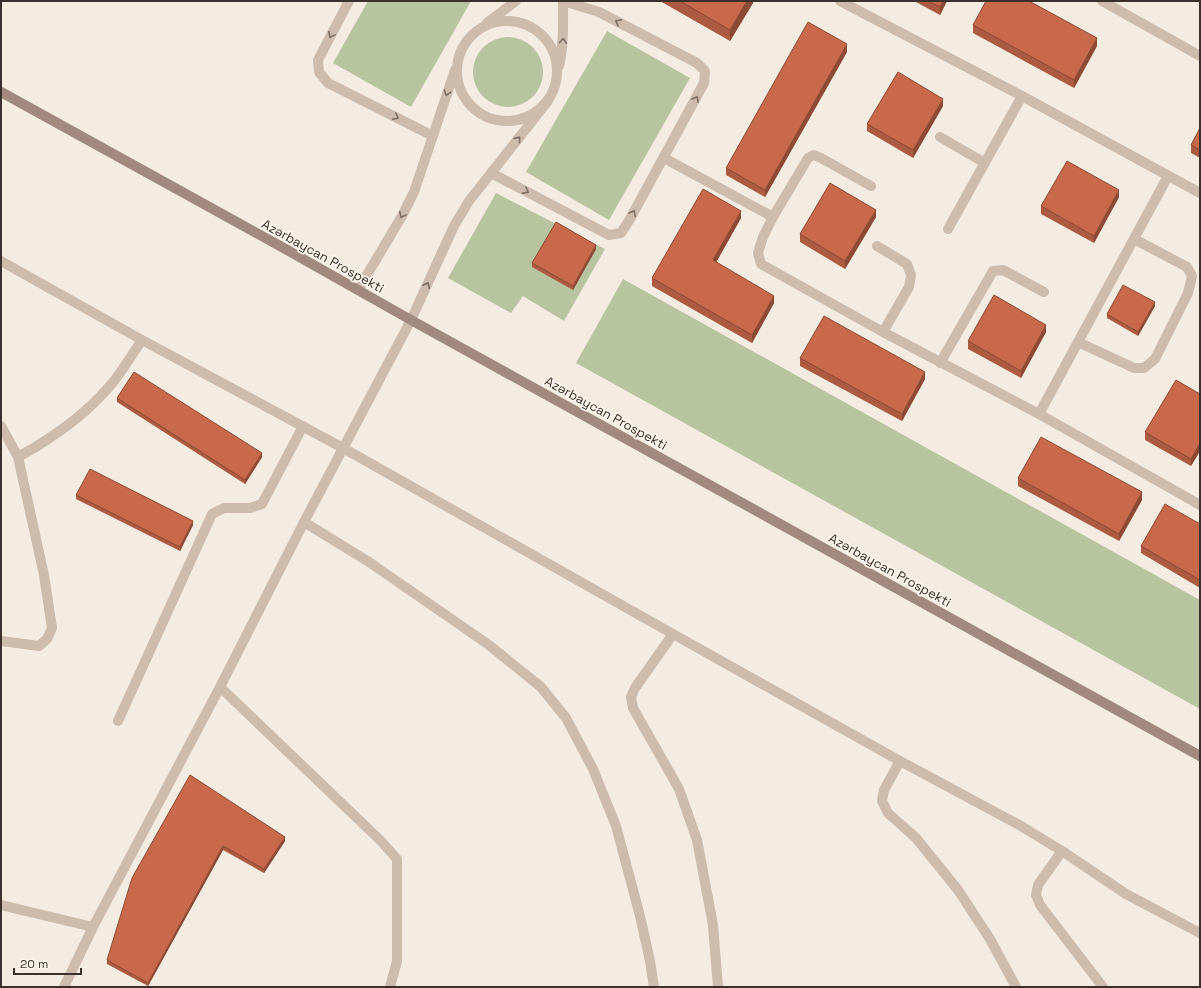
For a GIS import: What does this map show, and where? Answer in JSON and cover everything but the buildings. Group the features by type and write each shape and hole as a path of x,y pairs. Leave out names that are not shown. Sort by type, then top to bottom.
{"street":[{"path":"349,1 318,60 320,72 328,83 433,136"},
{"path":"358,290 402,216 414,192 464,46 471,36 516,1"},
{"path":"64,987 92,927 220,687 304,522 411,320 454,226 469,201 491,173 548,101 554,91 562,55 564,28 563,1 599,12 696,63 705,71 704,84 630,219 620,233 609,235 491,173"},
{"path":"840,1 1022,96 1200,193"},
{"path":"1102,1 1200,56"},
{"path":"480,29 490,24 502,21 513,21 525,24 535,29 551,46 558,68 557,80"},
{"path":"460,56 457,68 461,90 467,101 475,109 485,115 496,120 519,120 530,116 548,101"},
{"name":"Azərbaycan Prospekti","path":"1,92 1200,756"},
{"path":"948,229 1022,96"},
{"path":"940,137 984,163"},
{"path":"871,186 821,158 814,155 808,158 773,217 763,237 758,253 761,264 940,363 1039,414 1200,505"},
{"path":"664,158 773,217"},
{"path":"1039,414 1168,176"},
{"path":"1078,342 1134,368 1144,368 1154,359 1188,293 1192,276 1187,267 1134,239"},
{"path":"876,246 907,264 911,275 909,287 883,332"},
{"path":"1,261 142,340 343,448 900,761 1021,826 1062,851 1126,894 1200,933"},
{"path":"940,363 993,271 1003,270 1044,292"},
{"path":"18,457 37,447 99,397 114,380 142,340"},
{"path":"1,426 18,457 44,575 52,628 47,639 39,646 1,641"},
{"path":"118,721 212,514 224,508 250,508 262,504 303,426"},
{"path":"304,522 369,562 489,645 541,688 566,718 592,769 616,826 640,916 654,987"},
{"path":"673,634 635,688 631,697 632,708 679,789 697,840 713,925 718,987"},
{"path":"220,687 381,841 397,859 397,961 390,987"},
{"path":"900,761 884,790 882,800 888,813 916,838 958,890 990,939 1016,987"},
{"path":"1062,851 1038,885 1036,895 1040,905 1103,987"},
{"path":"1,905 92,927"}],"green space":[{"path":"368,1 471,1 411,107 333,63"},
{"path":"607,31 690,78 609,220 526,172"},
{"path":"501,37 515,37 528,43 537,52 541,58 543,72 541,86 533,97 522,105 515,107 501,107 494,105 483,97 475,86 473,79 473,65 475,58 483,47 494,39"},
{"path":"496,193 605,249 564,321 523,296 511,313 448,278"},
{"path":"623,279 1200,600 1200,709 576,363"}]}
